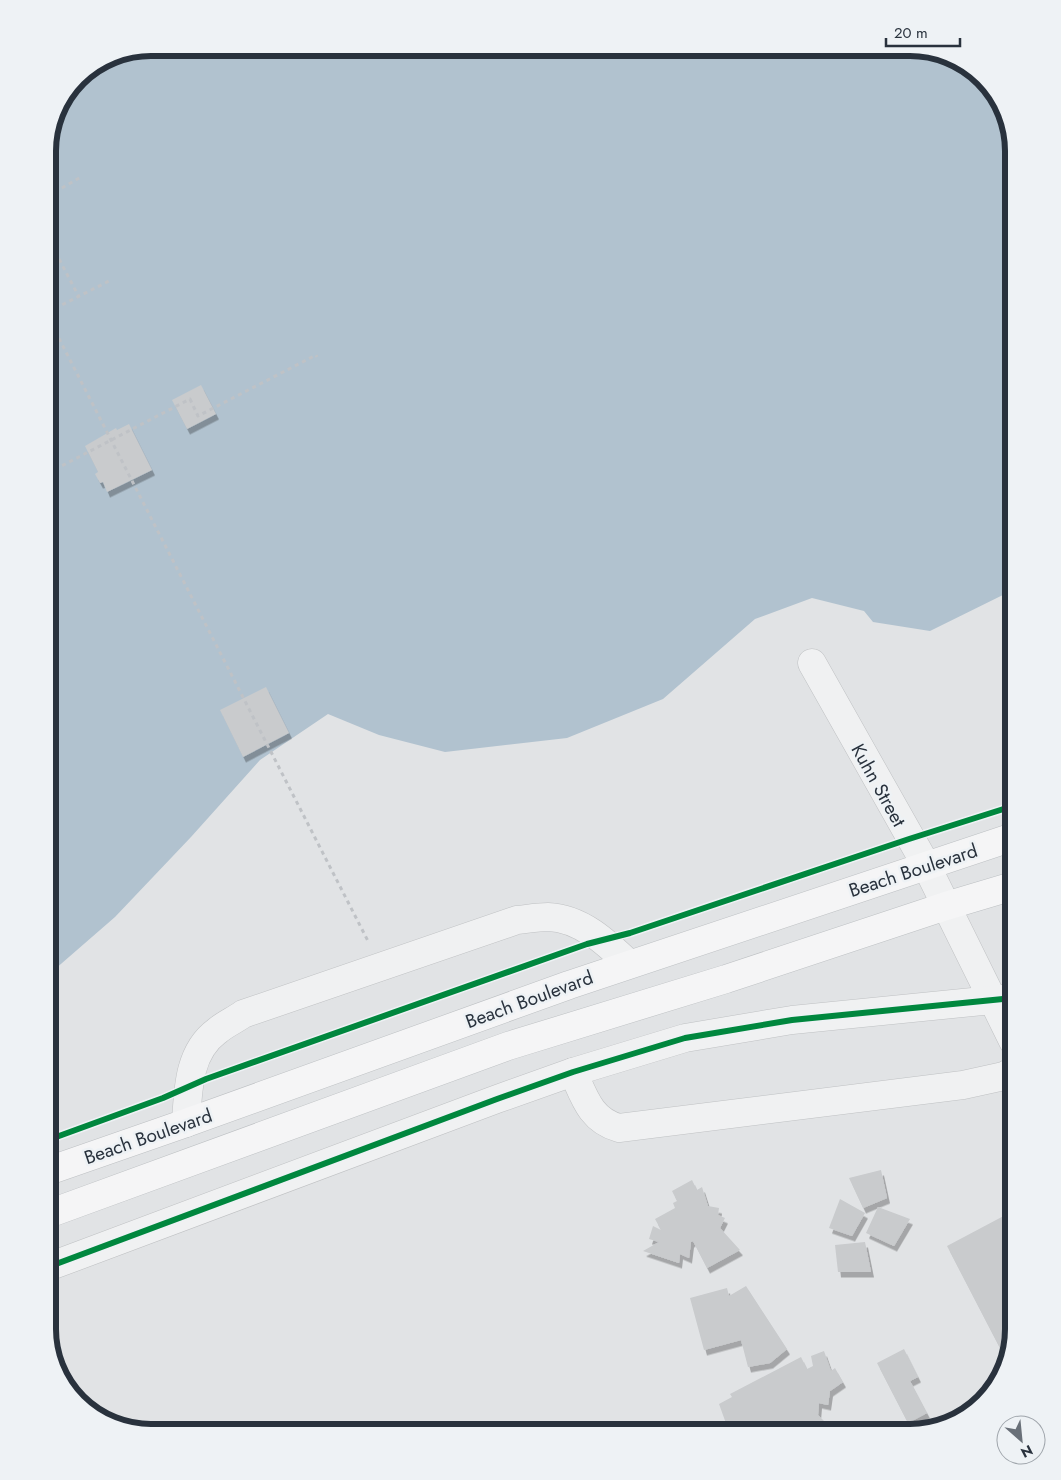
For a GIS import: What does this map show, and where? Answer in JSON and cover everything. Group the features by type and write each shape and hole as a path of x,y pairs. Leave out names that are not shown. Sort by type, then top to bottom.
{"main road":[{"name":"Beach Boulevard","path":"56,1168 569,984 1005,840"},
{"name":"Beach Boulevard","path":"56,1211 508,1046 726,980 946,906 1005,889"}],"street":[{"name":"Kuhn Street","path":"812,663 926,865 946,906 1003,999"},
{"path":"186,1123 191,1073 200,1051 215,1032 243,1014 517,920 548,917 573,922 604,940 629,964"},
{"path":"56,1264 573,1072 685,1038 792,1020 1003,999"},
{"path":"573,1072 588,1105 598,1118 608,1125 618,1128 963,1084 1005,1076"}],"path":[{"path":"56,191 81,177"},
{"path":"56,254 78,297"},
{"path":"56,308 111,280"},
{"path":"56,333 372,950"},
{"path":"56,469 190,400 198,416 316,355 317,357"}],"water":[{"path":"151,56 916,56 946,63 968,76 977,84 985,93 998,115 1002,127 1005,151 1005,594 930,631 873,622 864,611 812,598 755,619 663,699 567,738 445,752 379,735 328,714 260,760 191,837 115,917 56,968 56,145 59,127 66,109 72,98 89,80 98,72 121,61"}],"building":[{"path":"201,385 216,414 187,429 172,400"},
{"path":"129,424 152,470 107,492 103,482 100,483 95,474 98,472 85,446 116,428 117,430"},
{"path":"266,687 289,733 243,757 220,710"},
{"path":"881,1170 887,1198 863,1208 849,1178"},
{"path":"692,1180 697,1190 702,1187 708,1206 719,1208 718,1215 725,1218 720,1228 740,1250 707,1268 693,1241 691,1242 689,1258 680,1254 679,1263 643,1251 659,1242 649,1239 653,1226 661,1230 655,1219 675,1208 673,1203 677,1201 672,1191"},
{"path":"840,1199 865,1213 852,1236 829,1228"},
{"path":"878,1207 910,1219 894,1246 866,1233"},
{"path":"1005,1215 1005,1329 1002,1352 1002,1352 947,1246"},
{"path":"865,1242 871,1272 838,1272 835,1245"},
{"path":"746,1286 787,1349 770,1363 748,1367 741,1340 704,1350 690,1298 727,1288 729,1296"},
{"path":"904,1349 918,1377 910,1381 927,1413 908,1423 877,1363"},
{"path":"824,1351 831,1371 835,1368 843,1382 830,1391 828,1405 819,1403 818,1415 825,1424 726,1424 719,1404 732,1397 730,1394 801,1357 807,1369 813,1366 811,1356"}],"cycle path":[{"path":"56,1137 163,1098 206,1079 587,944 630,933 1005,809"},
{"path":"56,1264 497,1099 573,1072 685,1038 792,1020 1005,999"}]}
